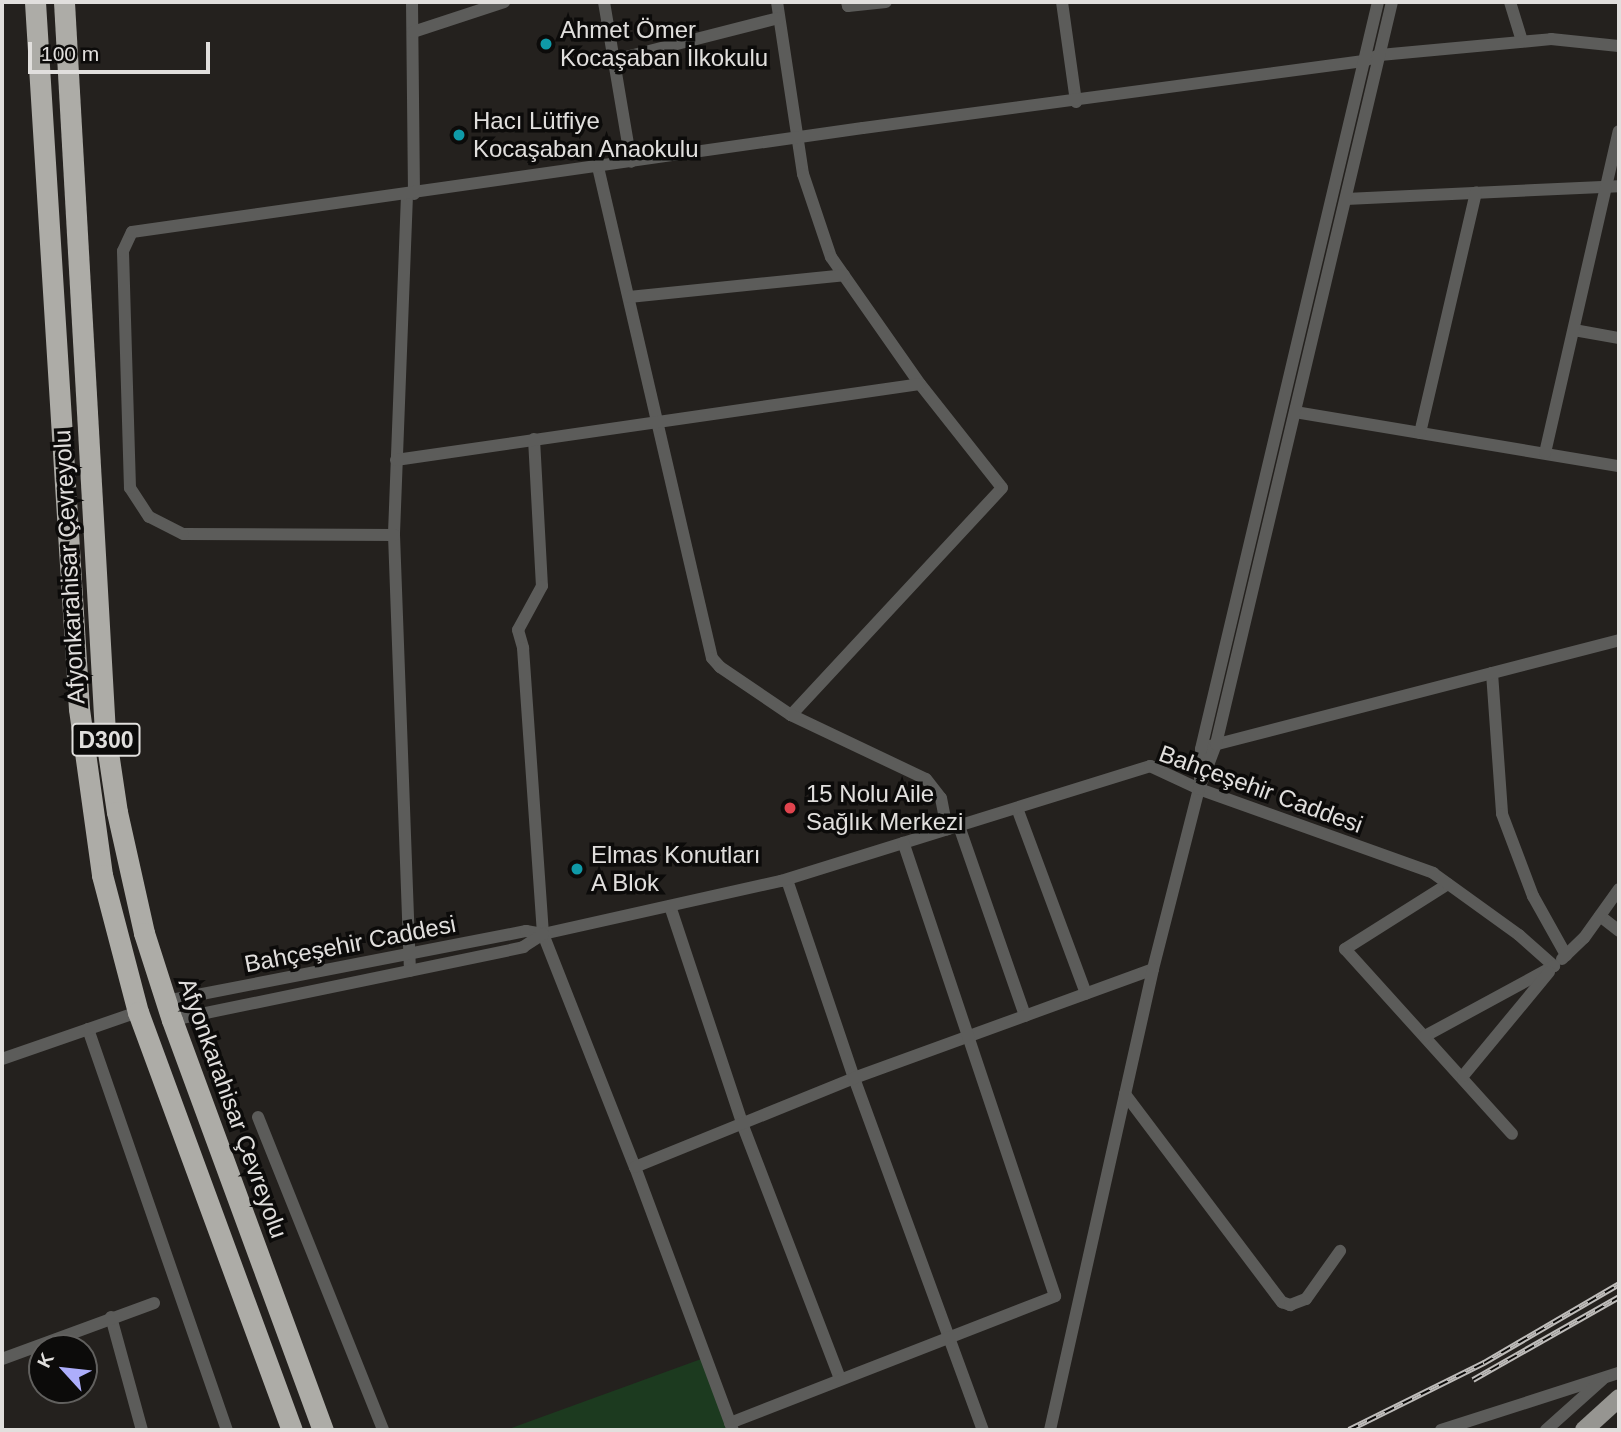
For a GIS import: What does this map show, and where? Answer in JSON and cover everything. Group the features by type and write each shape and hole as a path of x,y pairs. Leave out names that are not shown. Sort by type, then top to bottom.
{"highway":[{"name":"Afyonkarahisar Çevreyolu","path":"64,9 105,732 124,853 144,933 169,1010 323,1430"},
{"name":"Afyonkarahisar Çevreyolu","path":"35,10 79,709 102,875 138,1012 292,1430"}],"main road":[{"path":"1584,1430 1619,1398"}],"street":[{"path":"410,971 394,535 410,194 412,2"},
{"path":"412,32 504,2"},
{"path":"604,2 631,162"},
{"path":"777,2 796,138 807,186 831,257 920,384 1002,488 791,715"},
{"path":"847,2 848,6 886,2"},
{"path":"1062,2 1076,102"},
{"path":"1199,789 1201,749 1378,2"},
{"path":"1050,1430 1153,969 1199,789 1216,744 1392,2"},
{"path":"1510,2 1521,41"},
{"path":"614,60 779,18"},
{"path":"394,535 183,534 149,517 130,488 122,251 132,232 796,138 1076,102 1364,61 1380,55 1550,39 1619,46"},
{"path":"1545,453 1574,330 1614,185 1619,131"},
{"path":"598,167 712,658 720,667 791,715 926,779 941,798 1025,1016"},
{"path":"1346,199 1614,185"},
{"path":"1420,433 1476,192"},
{"path":"629,297 844,275"},
{"path":"1574,330 1619,338"},
{"path":"396,460 920,384"},
{"path":"1295,412 1619,466"},
{"path":"534,439 542,586 517,630 523,648 543,934 635,1167 731,1427 840,1379 1055,1296 903,843"},
{"path":"1201,749 1619,640"},
{"path":"1492,673 1502,814 1533,896 1566,955"},
{"name":"Bahçeşehir Caddesi","path":"169,1010 410,971 523,947 543,934 787,880 1150,766 1199,789 1433,873 1519,935 1554,966"},
{"path":"1017,807 1086,994"},
{"path":"787,880 854,1078 983,1430"},
{"path":"1448,884 1345,948 1463,1076 1512,1135"},
{"path":"1463,1076 1554,966 1600,916 1619,889"},
{"path":"670,906 743,1126 840,1379"},
{"path":"1600,916 1619,931"},
{"name":"Bahçeşehir Caddesi","path":"169,1010 410,953 526,931 543,934"},
{"path":"1425,1036 1554,966"},
{"path":"635,1167 743,1126 854,1078 1153,969"},
{"path":"2,1059 138,1012"},
{"path":"88,1029 227,1430"},
{"path":"1125,1094 1282,1302 1298,1304 1306,1299 1340,1251"},
{"path":"258,1117 383,1430"},
{"path":"2,1359 154,1303"},
{"path":"111,1317 142,1430"},
{"path":"1441,1430 1613,1375"},
{"path":"1546,1430 1613,1375"}],"green space":[{"path":"704,1358 732,1430 506,1430"}],"railway":[{"path":"1349,1430 1484,1363 1619,1284"},
{"path":"1473,1380 1619,1297"}],"place":[{"name":"Ahmet Ömer Kocaşaban İlkokulu","path":"546,44"},
{"name":"Hacı Lütfiye Kocaşaban Anaokulu","path":"459,135"},
{"name":"15 Nolu Aile Sağlık Merkezi","path":"790,808"},
{"name":"Elmas Konutları A Blok","path":"577,869"}]}
